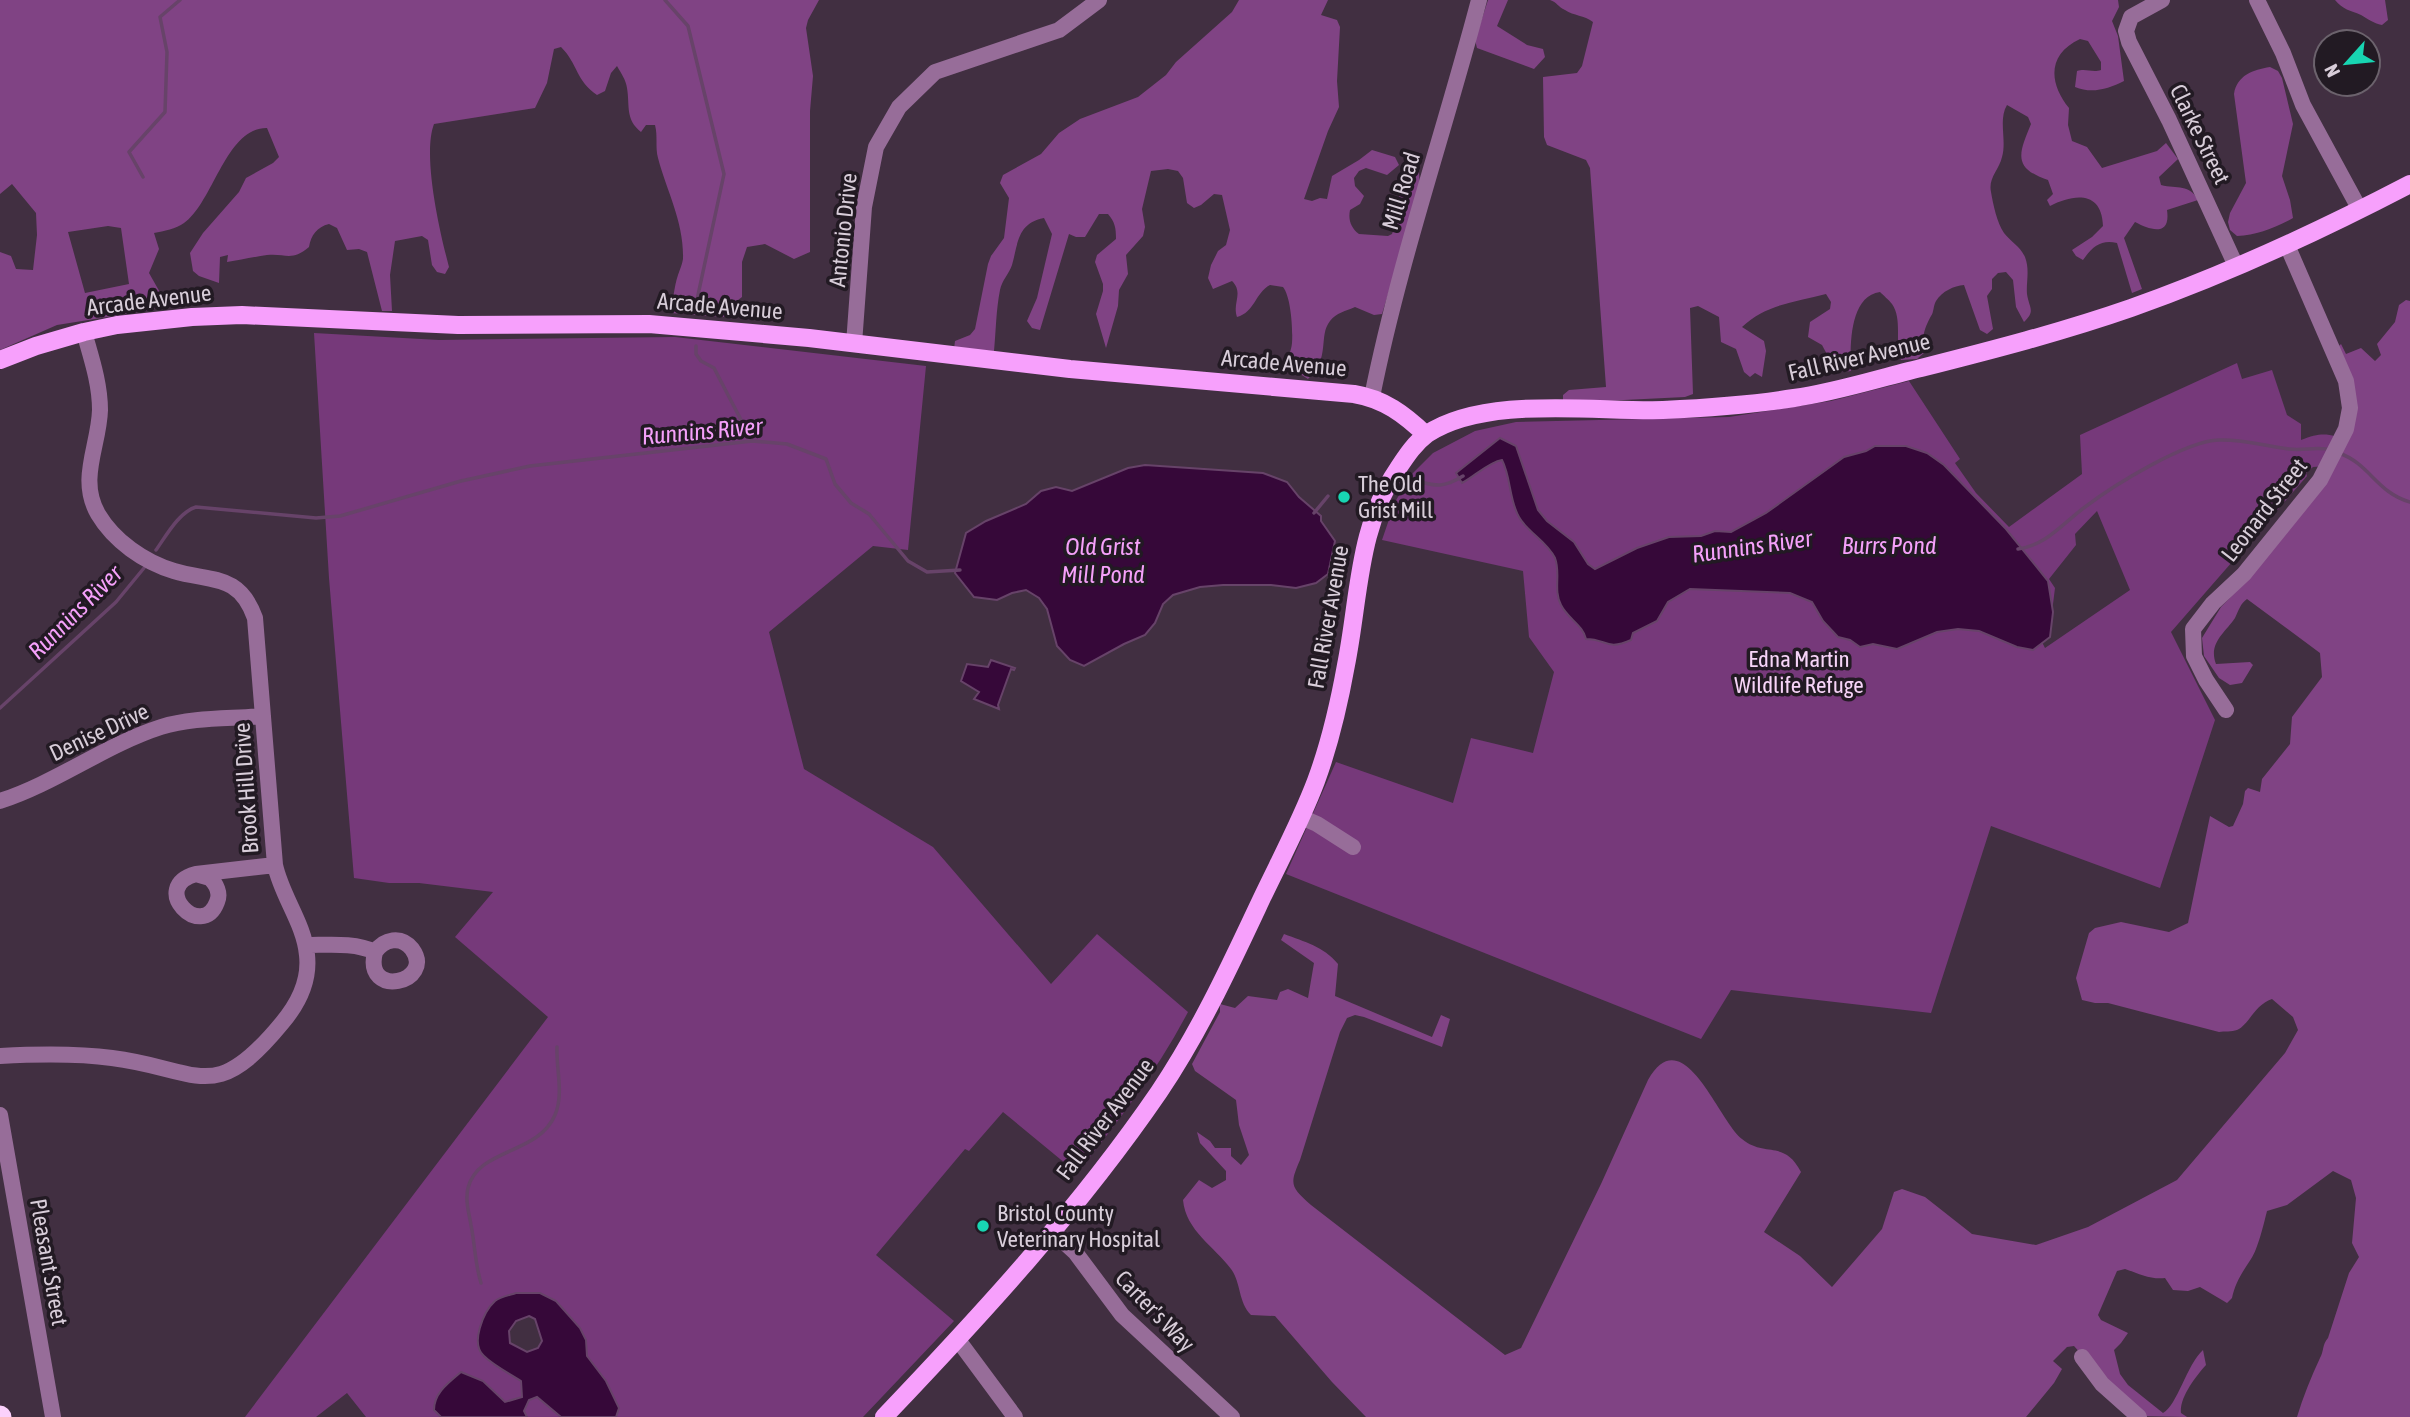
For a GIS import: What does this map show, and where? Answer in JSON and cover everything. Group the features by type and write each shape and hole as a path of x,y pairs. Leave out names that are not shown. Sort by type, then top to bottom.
{"main road":[{"name":"Fall River Avenue","path":"884,1417 996,1299 1052,1231 1135,1125 1197,1032 1301,817 1329,747 1347,661 1370,520 1386,486 1411,450 1426,435 1482,413 1661,410 1796,398 1859,384 2042,337 2134,307 2287,244 2410,184"},
{"name":"Arcade Avenue","path":"0,360 84,332 155,320 242,315 458,326 649,324 719,328 1070,369 1372,397 1398,410 1426,435"}],"street":[{"name":"Antonio Drive","path":"854,344 864,207 876,147 899,107 935,72 1059,30 1099,0"},
{"name":"Mill Road","path":"1372,397 1402,267 1479,0"},
{"name":"Clarke Street","path":"2162,0 2131,17 2126,31 2129,43 2169,120 2236,266"},
{"path":"2256,0 2283,53 2303,105 2360,210"},
{"name":"Leonard Street","path":"2226,710 2194,656 2193,629 2214,603 2244,574 2320,480 2346,429 2350,408 2346,381 2287,244"},
{"name":"Brook Hill Drive","path":"0,1056 39,1054 112,1058 197,1077 218,1076 242,1064 263,1046 298,1001 307,970 306,944 278,881 275,865 256,618 245,596 237,589 219,579 181,573 151,562 113,534 96,510 89,477 99,424 99,393 84,332"},
{"name":"Denise Drive","path":"0,801 24,793 160,728 185,722 263,716"},
{"path":"1301,817 1353,847"},
{"path":"240,869 224,882 217,904 209,913 196,916 184,911 178,900 179,886 183,880 196,874 275,865"},
{"path":"196,874 215,883 219,897"},
{"path":"306,944 360,947 375,952"},
{"name":"Pleasant Street","path":"0,1115 53,1417"},
{"name":"Carter's Way","path":"1052,1231 1070,1247 1122,1315 1232,1417"},
{"path":"958,1340 1015,1417"},
{"path":"2082,1357 2102,1384 2139,1417"}],"green space":[{"path":"314,333 439,340 675,337 926,366 908,550 873,546 769,632 804,769 933,847 1051,984 1097,934 1188,1012 1136,1096 1077,1173 1003,1112 969,1151 965,1149 876,1255 954,1321 863,1417 616,1417 619,1408 606,1381 587,1356 586,1340 580,1328 556,1301 540,1293 495,1301 483,1321 483,1356 521,1381 522,1397 505,1402 483,1381 434,1410 441,1417 366,1417 347,1393 316,1417 245,1417 548,1017 455,937 493,892 354,878 329,578"},
{"name":"Edna Martin Wildlife Refuge","path":"2237,363 2242,379 2272,370 2287,415 2301,424 2301,440 2326,435 2350,442 2340,465 2313,467 2306,473 2307,476 2171,632 2215,720 2160,888 1991,826 1931,1013 1731,990 1701,1039 1286,874 1336,762 1453,803 1471,738 1533,753 1554,672 1529,637 1523,571 1382,540 1395,502 1411,475 1433,453 1475,431 1516,422 1729,417 1831,401 1909,381 1960,459 1955,463 1976,493 2009,527 2082,474 2080,435","holes":["2097,511 2130,590 2045,648 2042,642 2050,628 2055,588 2049,579 2076,545 2075,534"]},
{"path":"537,1397 561,1417 527,1417 524,1411 529,1399"}],"shaded area":[{"path":"0,0 819,0 806,28 813,76 810,111 810,252 794,259 765,244 747,247 742,262 742,297 729,307 724,317 671,313 683,259 683,245 658,158 655,125 646,125 641,132 632,122 626,85 617,66 611,73 605,91 597,95 585,84 561,47 554,49 547,83 535,108 434,124 431,138 431,174 449,267 445,274 437,272 432,265 428,240 422,236 395,241 390,275 392,311 382,311 367,252 359,249 347,250 337,228 329,224 318,229 309,247 298,254 267,255 227,262 228,255 220,257 219,283 193,271 190,253 203,233 239,192 246,178 279,157 267,128 253,131 230,152 203,200 184,223 154,233 159,249 149,273 166,303 151,310 57,325 0,350 0,252 11,256 16,269 33,270 37,235 36,213 12,184 0,194","holes":["108,226 121,228 129,284 85,293 68,232"]},
{"path":"1239,0 1328,0 1321,15 1337,20 1340,27 1337,81 1339,107 1304,199 1327,199 1332,176 1372,150 1395,157 1399,165 1387,175 1366,168 1359,171 1354,178 1355,186 1364,196 1349,214 1352,226 1359,234 1388,236 1392,234 1396,223 1399,181 1411,170 1419,172 1420,189 1382,314 1374,315 1355,307 1338,314 1327,327 1322,355 1315,371 1308,379 1297,372 1289,371 1292,322 1286,292 1283,287 1270,285 1248,311 1237,317 1238,294 1235,285 1232,281 1213,289 1208,278 1211,265 1218,251 1226,245 1230,230 1222,195 1214,194 1194,208 1187,203 1183,178 1178,171 1168,169 1151,171 1142,209 1145,227 1143,236 1126,255 1128,274 1119,290 1118,306 1106,348 1096,314 1103,284 1095,262 1097,255 1116,239 1116,235 1115,225 1108,214 1099,214 1085,237 1069,234 1040,330 1032,328 1027,321 1037,298 1052,234 1044,218 1028,224 1020,235 1012,265 1001,286 994,351 954,349 955,341 970,335 975,329 988,264 1004,238 1009,198 1000,183 1003,175 1041,154 1059,133 1080,119 1138,97 1166,75 1176,62 1232,12"},
{"path":"1488,0 1508,0 1497,26 1527,45 1543,49 1545,57 1534,69 1477,48 1475,40"},
{"path":"1550,0 2118,0 2119,7 2112,21 2118,36 2124,81 2100,90 2075,87 2077,71 2101,70 2101,62 2088,41 2080,39 2069,45 2057,61 2055,79 2057,88 2069,108 2068,125 2072,141 2087,147 2102,168 2157,151 2166,143 2178,159 2159,177 2161,185 2187,189 2198,200 2167,210 2163,228 2153,229 2135,222 2124,238 2142,289 2132,293 2117,243 2097,245 2083,260 2072,250 2103,226 2098,206 2085,198 2077,198 2050,206 2047,200 2053,194 2048,180 2028,170 2022,158 2031,124 2028,117 2007,105 2003,117 2002,157 1990,187 2002,229 2025,257 2031,312 2024,322 2016,307 2013,280 2006,272 1998,273 1992,279 1992,289 1987,296 1993,329 1987,334 1980,330 1964,285 1956,287 1945,292 1935,303 1924,334 1925,352 1917,359 1901,360 1895,310 1880,292 1870,296 1857,312 1852,337 1851,371 1843,372 1830,360 1822,345 1808,337 1810,322 1830,309 1831,302 1826,294 1771,309 1742,327 1764,341 1766,351 1762,377 1755,373 1750,377 1744,372 1736,349 1721,342 1719,317 1698,306 1690,308 1693,394 1685,397 1563,403 1563,395 1569,390 1606,387 1590,168 1586,160 1547,145 1544,137 1543,77 1577,73 1582,66 1593,22 1568,12"},
{"path":"2335,0 2385,0 2388,20 2382,25 2376,23 2344,8"},
{"path":"2270,67 2278,71 2282,78 2293,124 2282,176 2293,218 2266,230 2237,236 2230,230 2228,222 2246,183 2234,94 2238,82 2247,74"},
{"path":"2406,300 2410,301 2410,1417 2297,1417 2328,1338 2349,1273 2359,1257 2352,1243 2356,1198 2351,1180 2333,1171 2287,1205 2267,1211 2254,1255 2227,1303 2200,1287 2188,1291 2173,1290 2165,1278 2149,1277 2125,1269 2117,1271 2098,1315 2101,1320 2128,1333 2114,1350 2120,1374 2128,1385 2163,1413 2173,1402 2197,1356 2203,1350 2206,1365 2189,1388 2181,1407 2181,1413 2187,1417 2137,1416 2074,1346 2067,1347 2053,1361 2062,1369 2026,1417 1366,1417 1275,1316 1251,1315 1231,1269 1195,1229 1185,1211 1183,1200 1199,1180 1212,1188 1226,1180 1226,1171 1200,1143 1197,1132 1215,1148 1231,1148 1231,1156 1241,1165 1249,1155 1239,1125 1236,1100 1195,1071 1192,1064 1220,1012 1220,1004 1235,1008 1248,996 1277,1000 1280,992 1288,989 1308,998 1314,963 1281,940 1284,934 1320,949 1338,964 1335,996 1432,1037 1441,1015 1450,1019 1442,1047 1364,1017 1355,1015 1347,1018 1340,1032 1294,1175 1296,1189 1311,1205 1505,1355 1521,1348 1648,1080 1661,1064 1674,1060 1687,1066 1699,1079 1742,1139 1759,1148 1781,1152 1795,1162 1801,1172 1764,1232 1800,1256 1832,1287 1882,1229 1894,1192 1902,1189 1925,1197 1972,1234 2036,1245 2088,1227 2177,1180 2285,1053 2298,1030 2293,1017 2272,999 2235,1031 2219,1032 2108,1003 2082,1000 2076,978 2089,933 2095,928 2121,922 2169,932 2188,923 2210,816 2229,827 2233,826 2243,804 2245,791 2248,788 2260,792 2262,779 2290,744 2292,717 2322,677 2320,653 2247,599 2214,650 2216,664 2250,662 2253,665 2242,683 2230,685 2219,678 2204,656 2202,638 2221,607 2245,582 2346,435 2339,346 2341,344 2346,354 2361,348 2375,361 2381,355 2377,344 2395,322 2399,305"}],"water":[{"name":"Burrs Pond","path":"1500,438 1516,446 1538,510 1547,521 1574,542 1588,564 1595,569 1637,548 1669,537 1701,536 1715,531 1731,532 1766,513 1844,457 1875,446 1906,446 1927,453 1944,465 2006,529 2048,581 2053,612 2050,637 2033,650 2017,647 1979,631 1958,629 1937,632 1897,649 1873,644 1860,647 1850,640 1838,637 1823,621 1812,602 1790,593 1690,589 1668,602 1657,621 1633,633 1631,640 1611,645 1586,639 1559,599 1555,558 1523,522 1516,510 1502,460 1487,466 1462,483 1456,473"},
{"name":"Old Grist Mill Pond","path":"1145,465 1263,473 1287,482 1299,497 1321,516 1321,521 1335,541 1328,574 1316,583 1296,588 1223,585 1200,587 1173,595 1163,604 1155,623 1145,635 1084,666 1070,660 1057,646 1047,609 1039,598 1026,590 997,600 974,597 955,573 966,533 986,521 1026,504 1041,491 1056,487 1072,491 1128,468"},
{"path":"991,660 1015,668 1011,669 998,705 999,709 974,699 979,692 961,681 967,664 988,667"},
{"path":"516,1293 540,1293 556,1301 580,1328 586,1340 587,1356 606,1381 619,1408 616,1417 561,1417 537,1397 529,1400 524,1411 527,1417 441,1417 434,1410 439,1393 461,1372 483,1381 505,1402 522,1397 521,1381 488,1360 478,1344 480,1328 491,1306 497,1300","holes":["529,1316 535,1319 542,1341 538,1348 527,1352 510,1343 509,1331 516,1321"]}],"waterway":[{"path":"143,177 129,152 165,112 167,52 160,17 180,0"},
{"path":"665,0 688,26 724,174 695,309"},
{"path":"696,346 696,354 701,361 714,368 752,441"},
{"name":"Runnins River","path":"2018,549 2046,538 2131,476 2169,456 2205,442 2228,440 2289,449 2331,450"},
{"name":"Runnins River","path":"156,550 179,519 196,507 316,518 340,516 461,481 530,466 752,441 787,444 826,459 835,484 851,503 869,514 908,561 927,572 960,570"},
{"name":"Runnins River","path":"2339,453 2359,464 2389,492 2410,502"},
{"name":"Runnins River","path":"1401,478 1438,485 1463,476"},
{"name":"Runnins River","path":"1314,513 1328,496"},
{"name":"Runnins River","path":"0,708 116,602 144,568"},
{"path":"481,1283 468,1207 468,1188 483,1165 536,1138 547,1128 558,1107 557,1047"}],"place":[{"name":"The Old Grist Mill","path":"1344,497"},
{"name":"Bristol County Veterinary Hospital","path":"983,1226"}]}
